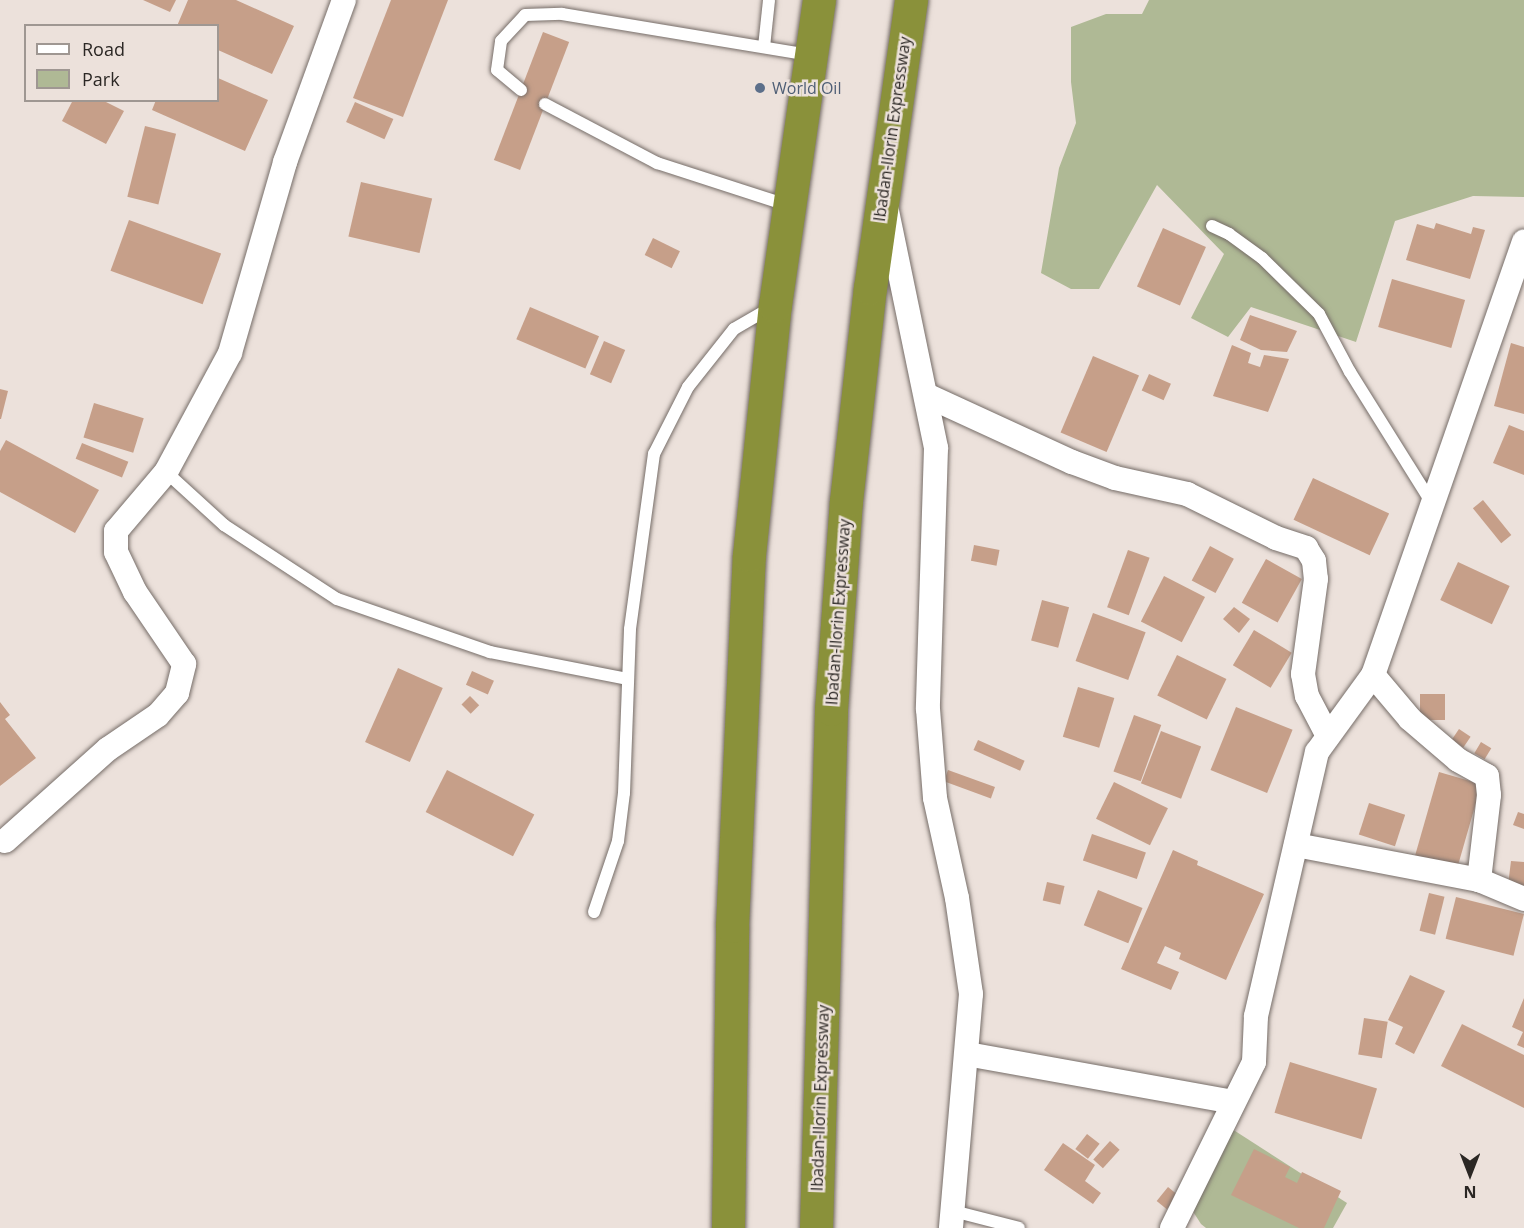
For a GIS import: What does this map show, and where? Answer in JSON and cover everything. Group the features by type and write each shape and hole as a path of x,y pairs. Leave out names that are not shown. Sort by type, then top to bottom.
{"highway":[{"path":"728,1228 732,926 749,555 775,305 819,0"},
{"name":"Ibadan-Ilorin Expressway","path":"816,1228 831,710 846,501 883,192 911,0"}],"street":[{"path":"5,841 108,749 158,715 177,693 183,664 135,592 116,552 117,531 166,472 230,352 285,162 344,0"},
{"path":"883,192 936,447 928,710 935,798 957,898 971,994 952,1219"},
{"path":"1172,1228 1254,1062 1256,1016 1317,752 1373,675 1524,242"},
{"path":"926,395 1072,462 1115,478 1186,494 1276,538 1306,548 1314,561 1316,579 1303,674 1307,696 1328,736"},
{"path":"1373,675 1410,719 1458,760 1487,776 1489,795 1479,880"},
{"path":"1296,845 1479,880 1524,899"},
{"path":"966,1054 1233,1102"}],"lane":[{"path":"764,47 769,0"},
{"path":"521,90 497,70 501,41 525,15 562,14 810,55"},
{"path":"545,104 657,163 788,206"},
{"path":"1212,226 1262,258 1319,314 1350,372 1432,503"},
{"path":"594,912 620,832 624,793 630,629 654,454 688,387 734,329 775,305"},
{"path":"166,472 224,525 337,599 490,652 627,679"},
{"path":"952,1219 1019,1228"}],"green space":[{"path":"1149,0 1524,0 1524,197 1473,196 1395,221 1356,342 1251,307 1228,337 1191,318 1224,254 1157,185 1099,289 1071,289 1041,273 1059,168 1076,123 1071,82 1071,27 1106,14 1142,14"},
{"path":"1232,1129 1347,1203 1333,1228 1206,1228 1201,1224 1192,1210"}],"building":[{"path":"143,0 176,0 170,12"},
{"path":"188,0 236,0 294,26 272,74 219,50 219,24 178,24"},
{"path":"391,0 448,0 403,117 353,98"},
{"path":"543,32 569,42 520,170 494,160"},
{"path":"219,78 268,100 245,151 152,110 155,102 219,102"},
{"path":"72,102 106,102 124,111 106,144 62,121"},
{"path":"355,102 393,119 384,139 346,122"},
{"path":"145,126 176,134 158,205 127,197"},
{"path":"361,182 432,198 420,253 348,237"},
{"path":"129,220 221,254 203,304 111,271"},
{"path":"1436,223 1471,234 1473,227 1485,230 1470,279 1406,260 1417,224 1434,229"},
{"path":"1163,228 1206,247 1180,306 1137,286"},
{"path":"653,238 680,251 672,268 645,255"},
{"path":"1392,279 1465,300 1451,348 1378,327"},
{"path":"530,307 599,336 585,369 516,339"},
{"path":"1250,315 1297,331 1287,352 1261,350 1240,340"},
{"path":"604,341 625,350 611,383 590,374"},
{"path":"1511,343 1524,347 1524,414 1494,406"},
{"path":"1232,345 1251,353 1248,363 1260,367 1264,355 1289,359 1268,412 1213,396"},
{"path":"1093,356 1139,376 1107,452 1061,432"},
{"path":"1149,374 1171,384 1164,400 1142,390"},
{"path":"0,389 8,391 1,419 0,419"},
{"path":"94,403 144,418 133,453 83,437"},
{"path":"1509,425 1524,431 1524,475 1493,463"},
{"path":"6,440 99,490 75,533 0,492 0,451"},
{"path":"82,443 128,462 122,477 76,459"},
{"path":"1313,478 1389,513 1370,555 1294,520"},
{"path":"1483,500 1511,535 1501,543 1473,508"},
{"path":"974,545 1000,550 996,566 971,561"},
{"path":"1210,546 1234,559 1216,593 1192,580"},
{"path":"1128,550 1150,558 1129,615 1107,607"},
{"path":"1266,559 1302,579 1278,623 1242,603"},
{"path":"1458,562 1510,586 1492,624 1440,600"},
{"path":"1164,576 1205,597 1182,642 1141,621"},
{"path":"1042,600 1069,607 1058,648 1031,641"},
{"path":"1234,607 1250,619 1239,633 1223,619"},
{"path":"1093,613 1146,632 1128,680 1076,661"},
{"path":"1254,630 1292,653 1271,688 1233,665"},
{"path":"1177,655 1226,679 1207,720 1157,695"},
{"path":"398,668 443,688 410,762 365,742"},
{"path":"472,671 494,681 488,694 466,685"},
{"path":"1078,687 1114,698 1099,748 1063,737"},
{"path":"1420,694 1445,694 1445,720 1420,720"},
{"path":"470,696 479,705 471,714 462,704"},
{"path":"0,702 10,715 5,719 36,758 0,786"},
{"path":"1236,707 1293,730 1267,793 1211,770"},
{"path":"1134,715 1161,725 1141,781 1113,771"},
{"path":"1459,729 1471,737 1463,748 1452,740"},
{"path":"1161,731 1201,746 1181,799 1141,783"},
{"path":"978,740 1025,761 1020,771 974,750"},
{"path":"1481,742 1491,748 1485,759 1474,753"},
{"path":"447,770 534,814 513,856 426,812"},
{"path":"948,770 995,787 991,798 944,781"},
{"path":"1439,772 1481,784 1457,868 1415,856"},
{"path":"1114,782 1168,808 1150,845 1096,819"},
{"path":"1369,803 1405,815 1395,846 1359,834"},
{"path":"1518,812 1524,814 1524,829 1513,825"},
{"path":"1092,834 1146,853 1137,879 1083,860"},
{"path":"1173,850 1198,861 1197,865 1264,894 1226,980 1179,959 1181,953 1165,946 1157,963 1179,972 1171,990 1121,969"},
{"path":"1511,861 1524,862 1524,887 1508,885"},
{"path":"1047,882 1065,886 1060,905 1043,901"},
{"path":"1098,890 1143,908 1128,943 1084,925"},
{"path":"1429,893 1445,897 1435,935 1420,931"},
{"path":"1456,897 1524,914 1514,956 1446,939"},
{"path":"1410,975 1445,991 1414,1054 1395,1044 1403,1027 1388,1020"},
{"path":"1524,998 1524,1048 1517,1045 1523,1032 1512,1027"},
{"path":"1364,1018 1388,1022 1382,1058 1358,1055"},
{"path":"1462,1024 1524,1055 1524,1108 1441,1066"},
{"path":"1290,1062 1377,1089 1362,1139 1275,1113"},
{"path":"1087,1134 1100,1144 1088,1159 1075,1149"},
{"path":"1110,1141 1120,1150 1103,1168 1093,1160"},
{"path":"1063,1143 1095,1165 1085,1181 1101,1193 1093,1204 1044,1170"},
{"path":"1254,1149 1290,1167 1285,1177 1297,1183 1302,1172 1341,1191 1324,1228 1299,1228 1231,1195"},
{"path":"1168,1187 1178,1195 1167,1209 1157,1201"}],"place":[{"name":"World Oil","path":"760,88"}]}
